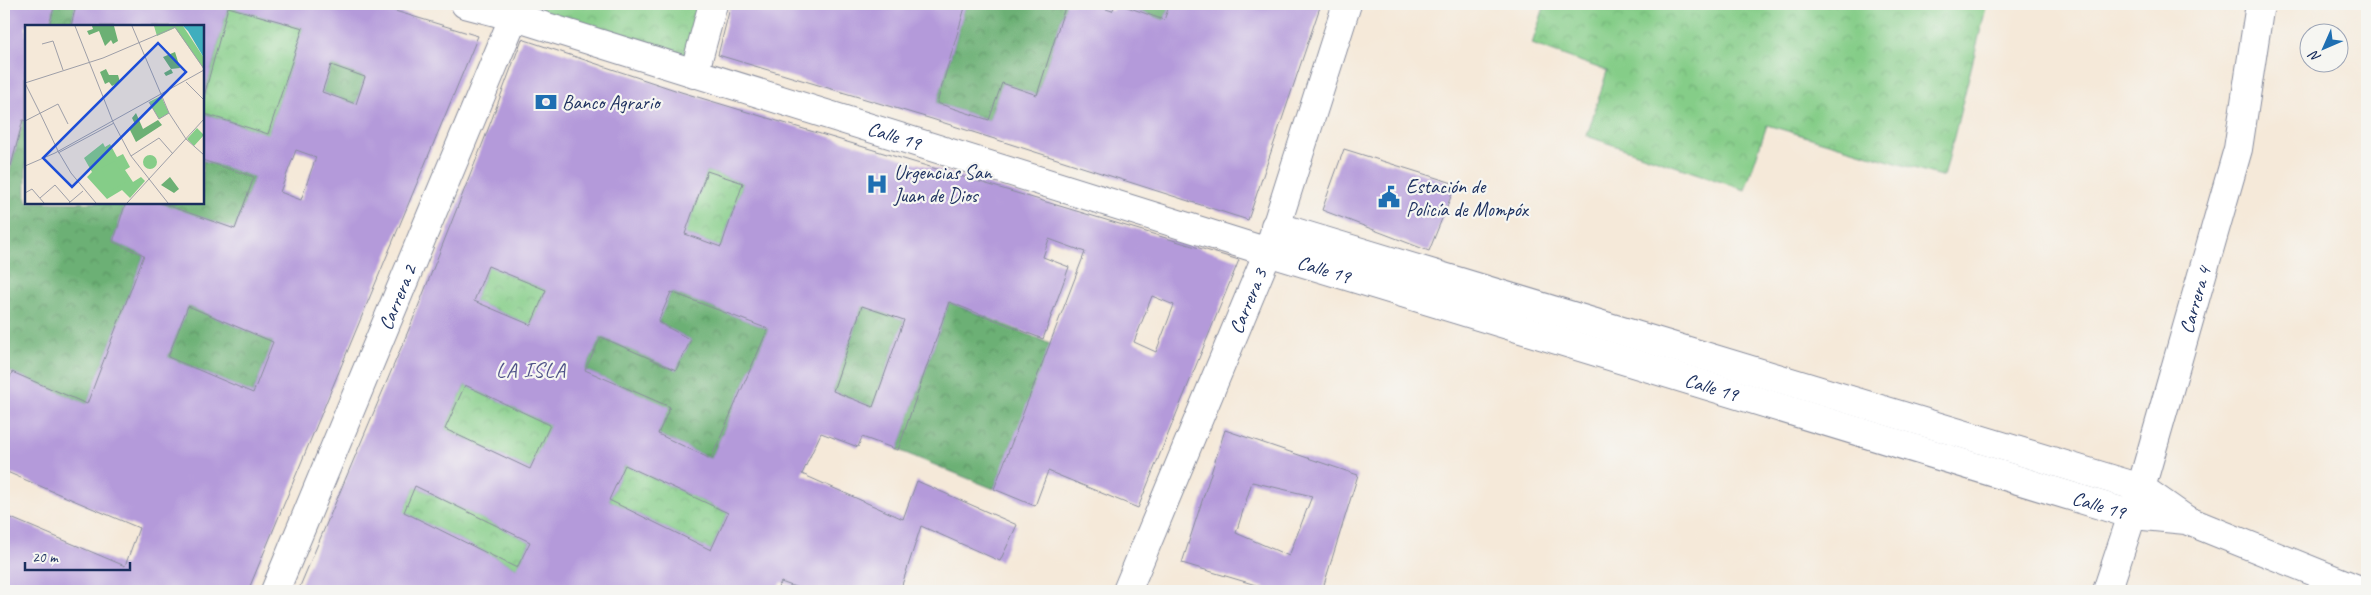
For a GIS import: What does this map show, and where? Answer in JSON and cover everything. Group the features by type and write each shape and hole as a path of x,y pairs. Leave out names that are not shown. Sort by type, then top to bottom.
{"street":[{"name":"Calle 19","path":"465,4 517,11 694,74 2141,488 2186,520 2362,591"},
{"path":"694,74 713,4"},
{"name":"Carrera 3","path":"1127,591 1271,239 1347,4"},
{"name":"Carrera 4","path":"2108,591 2141,488 2238,149 2260,4"},
{"name":"Carrera 2","path":"275,591 517,11"},
{"name":"Calle 19","path":"1271,239 2133,514 2186,520"}],"green space":[{"path":"55,4 76,5 71,25 49,25"},
{"path":"519,4 713,4 694,74"},
{"path":"966,4 1066,4 1037,95 1002,83 989,120 937,103"},
{"path":"1119,4 1170,4 1164,20"},
{"path":"1545,4 1987,4 1944,177 1767,125 1745,190 1587,136 1607,71 1532,44"},
{"path":"228,7 303,28 268,134 204,113 204,98"},
{"path":"331,65 365,77 356,104 322,92"},
{"path":"23,120 25,121 25,204 126,204 113,242 144,255 87,404 4,369 4,194"},
{"path":"204,160 254,177 235,229 161,204 204,204"},
{"path":"707,171 743,183 721,247 685,234"},
{"path":"488,266 546,290 531,325 474,301"},
{"path":"671,292 768,329 711,459 658,434 669,407 585,370 601,337 676,370 691,340 658,322"},
{"path":"949,302 1051,344 994,489 898,450"},
{"path":"188,306 273,342 253,393 168,357"},
{"path":"862,306 904,320 873,407 833,391"},
{"path":"465,385 550,425 530,469 445,429"},
{"path":"625,465 728,513 711,550 609,500"},
{"path":"415,486 530,542 517,568 404,512"}],"building":[{"path":"4,4 55,4 49,25 25,25 25,121 23,120 11,166 4,164"},
{"path":"72,4 372,4 478,36 248,591 4,591 4,515 125,566 139,528 7,472 4,481 4,393 12,372 87,404 144,255 113,242 125,204 164,204 235,229 254,177 204,161 204,114 268,134 303,28 228,7 204,96 204,25 71,25 76,5","holes":["331,65 365,77 356,104 322,92","296,150 316,157 301,200 280,192","188,306 273,342 253,393 168,357"]},
{"path":"731,4 966,4 937,103 989,120 1002,83 1037,95 1066,4 1092,4 1112,11 1116,4 1119,4 1164,20 1170,4 1321,4 1248,220 932,119 718,55"},
{"path":"522,39 681,92 1239,260 1138,508 1048,471 1035,506 994,489 1085,252 1049,239 1043,257 1069,267 1043,339 949,302 898,450 862,437 858,447 821,433 802,474 903,519 917,481 1017,525 1000,561 921,526 900,591 806,591 781,582 776,591 298,591 412,322","holes":["707,171 743,183 721,247 685,234","488,266 546,290 531,325 474,301","671,292 768,329 711,459 658,434 670,407 585,370 601,337 676,370 691,340 658,322","1152,296 1174,305 1156,352 1134,342","862,306 904,320 873,407 833,391","465,385 550,425 530,469 445,429","625,465 728,513 711,550 609,500","415,486 530,542 517,568 404,512"]},
{"name":"Estación de Policía de Mompóx","path":"1344,149 1456,184 1429,251 1322,210"},
{"path":"1225,430 1358,475 1322,591 1276,591 1182,563","holes":["1252,482 1312,496 1289,556 1236,533"]}],"place":[{"name":"Banco Agrario","path":"546,102"},
{"name":"Urgencias San Juan de Dios","path":"877,184"},
{"name":"Estación de Policía de Mompóx","path":"1389,197"}],"district":[{"name":"LA ISLA","path":"531,370"}]}
